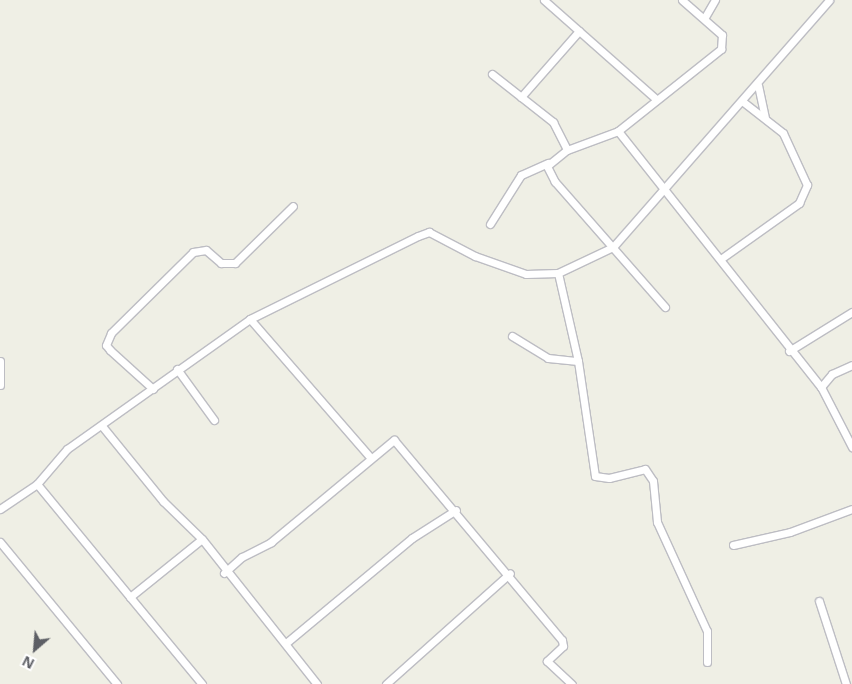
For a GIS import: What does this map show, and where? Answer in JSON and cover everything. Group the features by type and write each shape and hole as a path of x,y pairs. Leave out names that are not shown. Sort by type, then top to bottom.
{"street":[{"path":"544,0 656,99"},
{"path":"490,224 521,175 548,163 568,150 618,131 720,49 722,35 705,16 682,0"},
{"path":"705,16 715,0"},
{"path":"0,509 37,484 67,449 102,426 178,369 250,319 429,232 510,271 558,273 613,247 636,217 665,192 830,0"},
{"path":"521,98 579,30"},
{"path":"492,74 553,122 568,150"},
{"path":"758,85 765,117"},
{"path":"722,258 805,194 807,185 789,143 765,117 742,101"},
{"path":"618,131 665,192 722,258 789,351 821,387 852,447"},
{"path":"548,163 555,182 665,307"},
{"path":"153,389 106,345 111,333 193,252 206,250 221,263 235,263 294,206"},
{"path":"558,273 578,362 596,476 609,478 645,469 654,481 657,522 707,631 707,662"},
{"path":"789,351 852,312"},
{"path":"250,319 370,456"},
{"path":"512,336 548,358 578,362"},
{"path":"0,361 0,385"},
{"path":"821,387 832,374 852,365"},
{"path":"178,369 214,420"},
{"path":"102,426 163,501 202,539 224,573 286,643 317,684"},
{"path":"224,573 242,557 271,542 390,440 398,442 510,574 562,640 562,646 548,660 572,684"},
{"path":"37,484 202,684"},
{"path":"734,545 790,532 852,509"},
{"path":"286,643 412,538 456,510"},
{"path":"130,597 202,539"},
{"path":"0,542 117,684"},
{"path":"386,684 510,574"},
{"path":"819,601 846,684"}]}
